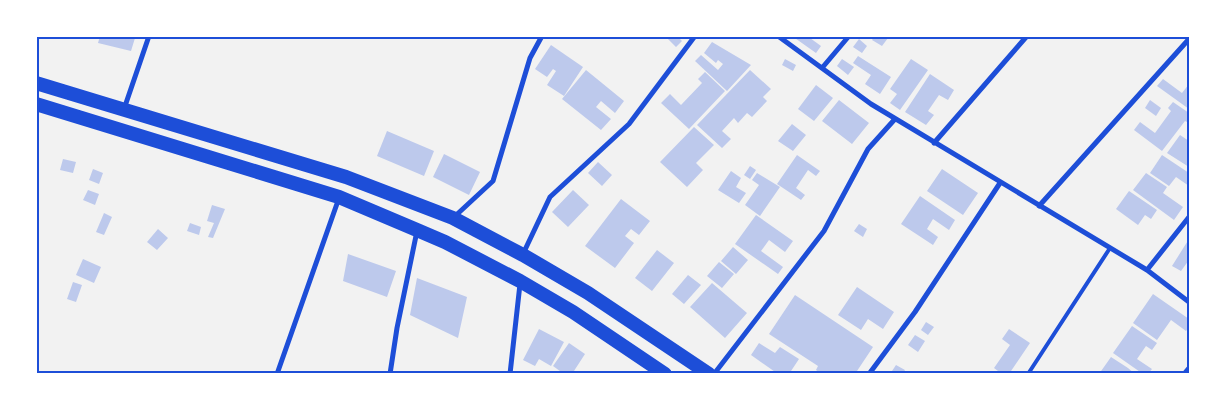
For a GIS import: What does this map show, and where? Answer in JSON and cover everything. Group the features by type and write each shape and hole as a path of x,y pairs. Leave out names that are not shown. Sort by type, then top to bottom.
{"highway":[{"path":"36,83 346,177 453,218 523,255 588,293 709,374"},
{"path":"36,104 339,197 445,242 520,281 573,312 665,374"}],"street":[{"path":"124,109 149,36"},
{"path":"453,218 493,181 530,58 542,36"},
{"path":"523,255 550,197 629,124 695,36"},
{"path":"778,36 871,104 1147,270 1189,302"},
{"path":"822,68 849,36"},
{"path":"934,143 1026,36"},
{"path":"1039,206 1189,39"},
{"path":"714,374 824,231 868,149 895,119"},
{"path":"869,374 915,312 1000,183"},
{"path":"277,374 339,197"},
{"path":"1147,270 1189,217"},
{"path":"390,374 396,328 417,230"},
{"path":"510,374 520,281"},
{"path":"1184,374 1189,368"}],"lane":[{"path":"1028,374 1110,248"}],"building":[{"path":"100,36 130,36 135,38 131,51 98,43"},
{"path":"665,36 677,36 682,41 676,47"},
{"path":"792,36 811,36 810,38 821,46 816,53"},
{"path":"875,36 886,36 888,38 882,46 872,40"},
{"path":"859,39 867,46 862,53 853,47"},
{"path":"712,42 751,65 727,91 695,61 701,55 718,70 723,64 718,60 716,63 704,53"},
{"path":"551,45 583,67 564,96 547,85 556,71 553,69 547,77 535,69"},
{"path":"858,56 891,77 880,94 865,84 871,75 853,63"},
{"path":"785,59 796,65 793,71 782,65"},
{"path":"842,59 854,67 848,75 837,66"},
{"path":"911,59 928,70 900,110 890,103 897,94 890,89"},
{"path":"586,70 624,101 615,113 601,101 596,107 611,119 601,130 562,99"},
{"path":"750,70 771,89 763,97 767,101 752,117 747,113 738,123 734,118 722,131 731,139 722,148 697,125"},
{"path":"705,72 725,91 689,129 661,103 670,94 681,105 702,83 698,79"},
{"path":"930,74 954,90 948,100 939,95 928,111 934,115 926,125 905,112"},
{"path":"1163,79 1182,93 1189,84 1189,109 1157,86"},
{"path":"816,85 833,98 814,121 798,109"},
{"path":"839,100 869,123 852,144 822,121"},
{"path":"1150,100 1161,108 1156,116 1145,108"},
{"path":"1173,102 1189,113 1189,120 1185,121 1162,151 1134,130 1140,122 1155,133 1171,111 1168,108"},
{"path":"792,124 806,135 793,151 778,141"},
{"path":"694,127 714,145 696,163 703,170 687,187 660,162"},
{"path":"387,131 434,151 424,176 377,156"},
{"path":"1180,135 1189,141 1189,167 1167,153"},
{"path":"444,154 480,172 469,195 433,177"},
{"path":"797,155 820,171 816,176 808,170 796,188 805,195 801,200 777,184"},
{"path":"1162,155 1189,173 1189,186 1176,177 1169,186 1150,173"},
{"path":"63,159 76,162 73,173 60,170"},
{"path":"598,162 612,175 602,186 588,173"},
{"path":"750,166 756,170 750,179 744,175"},
{"path":"93,169 103,173 99,184 89,180"},
{"path":"942,169 978,193 963,215 927,191"},
{"path":"731,171 741,178 736,187 746,193 739,203 718,190"},
{"path":"757,173 780,187 760,216 745,205 759,185 752,180"},
{"path":"1146,173 1167,187 1163,193 1183,207 1174,220 1133,190"},
{"path":"88,190 99,194 95,205 83,200"},
{"path":"573,190 589,205 568,227 552,212"},
{"path":"1129,191 1157,210 1151,219 1145,215 1138,225 1116,209"},
{"path":"920,196 955,220 949,230 933,219 927,229 938,237 933,245 901,224"},
{"path":"621,199 650,221 639,235 631,229 625,236 634,243 615,268 585,246"},
{"path":"212,205 225,209 213,238 208,237 214,223 207,221"},
{"path":"104,213 112,217 104,235 96,232"},
{"path":"756,215 793,241 785,252 769,240 761,251 783,267 778,274 735,244"},
{"path":"190,223 201,227 199,235 187,231"},
{"path":"859,224 867,229 863,237 854,231"},
{"path":"158,229 168,238 157,250 147,242"},
{"path":"1189,239 1189,260 1181,271 1172,266"},
{"path":"733,247 748,260 736,274 721,261"},
{"path":"657,250 674,263 652,291 635,278"},
{"path":"348,254 396,271 387,297 343,281"},
{"path":"83,259 101,267 94,283 76,275"},
{"path":"719,262 734,274 722,288 707,276"},
{"path":"688,275 701,285 684,304 672,294"},
{"path":"417,278 467,297 458,338 410,315"},
{"path":"73,282 82,285 76,302 67,299"},
{"path":"712,283 747,313 725,338 690,307"},
{"path":"857,287 894,312 883,329 868,319 861,330 838,315"},
{"path":"1153,294 1189,319 1189,327 1186,331 1171,320 1157,340 1133,323"},
{"path":"795,295 873,347 855,374 821,374 816,370 818,366 769,334"},
{"path":"926,322 934,327 928,335 921,330"},
{"path":"1132,326 1157,343 1152,350 1146,346 1137,359 1152,369 1148,374 1143,374 1113,353"},
{"path":"539,329 564,342 551,366 539,359 535,366 523,360"},
{"path":"1009,329 1030,343 1009,374 1002,374 994,368 1010,345 1002,339"},
{"path":"915,335 925,341 918,352 908,345"},
{"path":"569,343 585,354 572,374 564,374 553,366"},
{"path":"759,343 775,353 780,347 799,359 789,374 778,374 751,355"},
{"path":"1111,357 1128,368 1135,374 1099,374"},
{"path":"896,365 905,370 903,374 890,374"}]}
